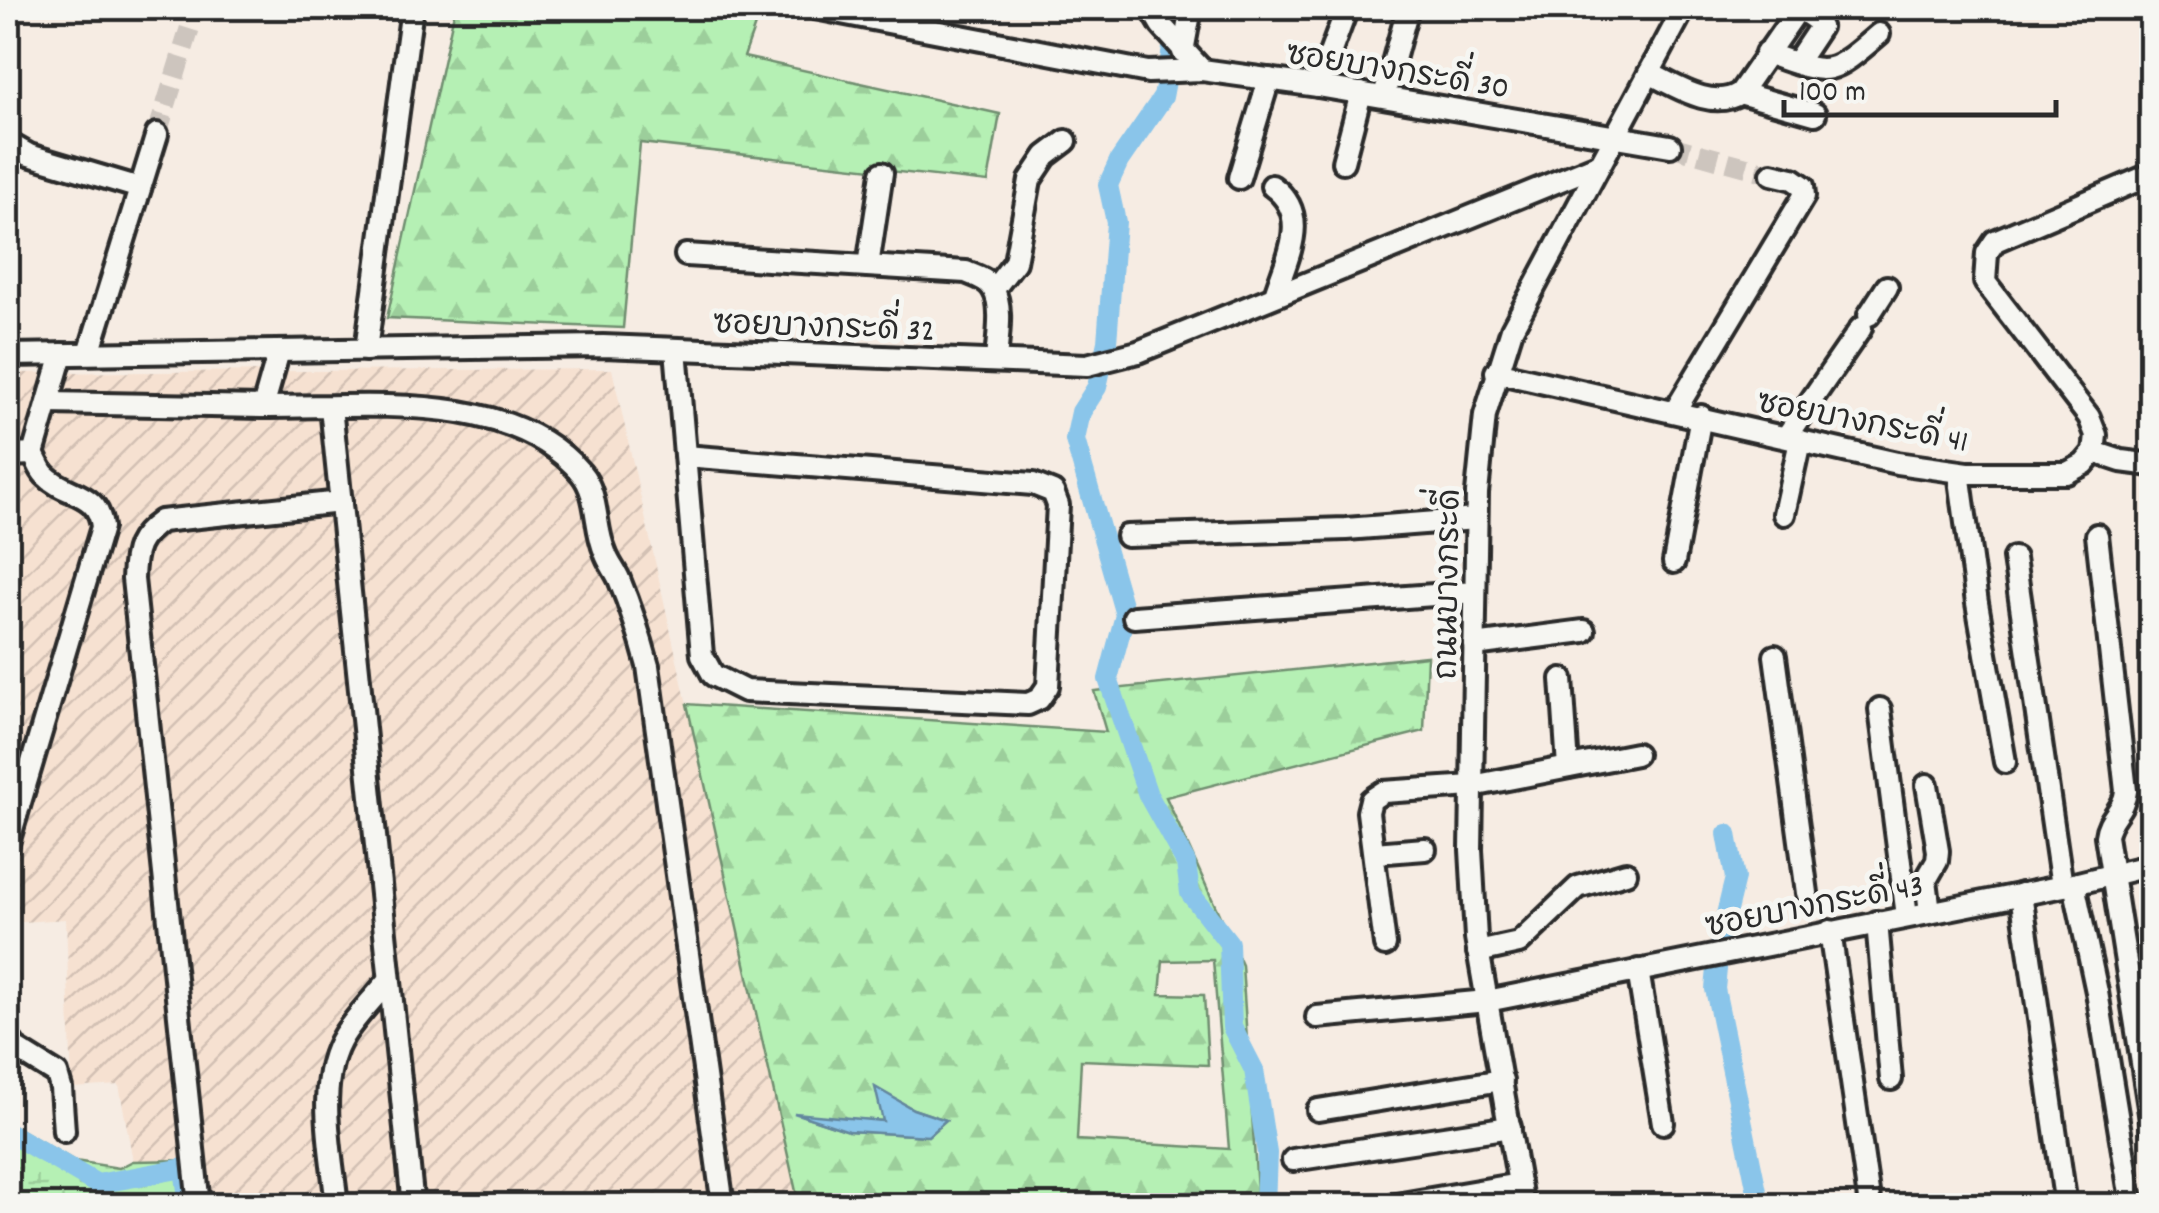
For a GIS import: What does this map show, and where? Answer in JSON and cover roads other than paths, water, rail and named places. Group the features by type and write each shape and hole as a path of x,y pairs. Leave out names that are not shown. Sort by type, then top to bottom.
{"street":[{"path":"366,350 412,8"},
{"name":"ซอยบางกระดี่ 30","path":"815,8 1154,72 1202,70 1361,92 1670,146"},
{"path":"1191,8 1160,23 1202,70"},
{"path":"1318,86 1347,8"},
{"path":"1384,96 1408,8"},
{"name":"ถนนบางกระดี่","path":"1521,1195 1478,952 1471,850 1476,519 1485,415 1512,330 1684,8"},
{"path":"1649,74 1714,101 1728,101 1740,94 1799,8 1816,20 1820,28 1796,63"},
{"path":"1766,53 1824,70 1836,68 1879,34"},
{"path":"1239,178 1270,79"},
{"path":"1343,162 1361,92"},
{"path":"1740,94 1815,114"},
{"path":"89,354 157,134"},
{"path":"994,289 1015,262 1021,245 1030,180 1046,156 1066,141"},
{"path":"8,143 29,155 140,188"},
{"name":"ซอยบางกระดี่ 32","path":"8,355 603,346 1087,365 1138,352 1600,164"},
{"path":"868,266 882,173"},
{"path":"1675,410 1804,196 1803,186 1772,174"},
{"path":"2152,174 1995,241 1987,253 1984,269 1985,282 2089,417 2096,435 2094,452 2120,461 2152,465"},
{"path":"1272,186 1292,205 1295,218 1275,295"},
{"path":"686,255 966,272 985,280 994,289 996,361"},
{"path":"1784,514 1793,439 1887,287"},
{"path":"676,349 685,456 702,655 713,676 745,691 1028,704 1039,699 1048,686 1058,505 1053,492 1032,484 685,456"},
{"path":"263,407 279,351"},
{"path":"8,843 102,527 100,512 85,497 45,475 33,454 62,354"},
{"name":"ซอยบางกระดี่ 41","path":"1496,372 1897,463 1960,472 2032,476 2066,473 2084,464 2094,452"},
{"path":"49,403 440,408 521,428 582,474 592,494 604,551 637,626 648,666 723,1206"},
{"path":"331,408 413,1206"},
{"path":"1674,562 1701,416"},
{"path":"8,455 33,454"},
{"path":"1960,472 1977,603 2005,762"},
{"path":"199,1206 134,550 142,534 161,521 340,502"},
{"path":"1127,536 1346,530 1476,519"},
{"path":"2097,534 2126,791 2125,804 2107,826 2152,1126"},
{"path":"2014,558 2068,885 2098,992 2132,1206"},
{"path":"1134,617 1475,592"},
{"path":"1474,645 1584,631"},
{"path":"1775,656 1809,902 1822,932 1870,1206"},
{"path":"1562,679 1568,767"},
{"path":"1880,709 1907,916"},
{"path":"1384,945 1368,812 1371,800 1382,792 1472,786 1636,754"},
{"path":"1928,784 1938,851 1926,880 1930,912"},
{"path":"1374,854 1426,849"},
{"name":"ซอยบางกระดี่ 43","path":"1316,1016 1487,1002 2152,865"},
{"path":"1478,952 1519,943 1578,887 1626,874"},
{"path":"2021,894 2066,1206"},
{"path":"1877,922 1891,1079"},
{"path":"1638,970 1664,1123"},
{"path":"338,1206 328,1112 330,1064 343,1036 389,980"},
{"path":"8,1037 15,1048 57,1074 62,1088 64,1131"},
{"path":"1318,1110 1502,1080"},
{"path":"1293,1160 1510,1127"},
{"path":"1390,1206 1521,1195"}],"water":[{"path":"875,1087 913,1109 946,1120 928,1136 849,1131 794,1113 883,1121"}],"waterway":[{"path":"1175,8 1174,38 1163,97 1119,161 1108,185 1116,222 1107,342 1097,387 1081,412 1075,440 1125,615 1108,679 1148,795 1186,863 1190,893 1229,943 1232,1027 1254,1070 1267,1153 1265,1206"},
{"path":"1720,939 1735,878 1727,834"},
{"path":"1717,969 1715,989 1760,1206"},
{"path":"8,1132 97,1184 184,1168 189,1206"}],"tunnel":[{"path":"157,134 196,8"},
{"path":"1670,146 1772,174"}]}
